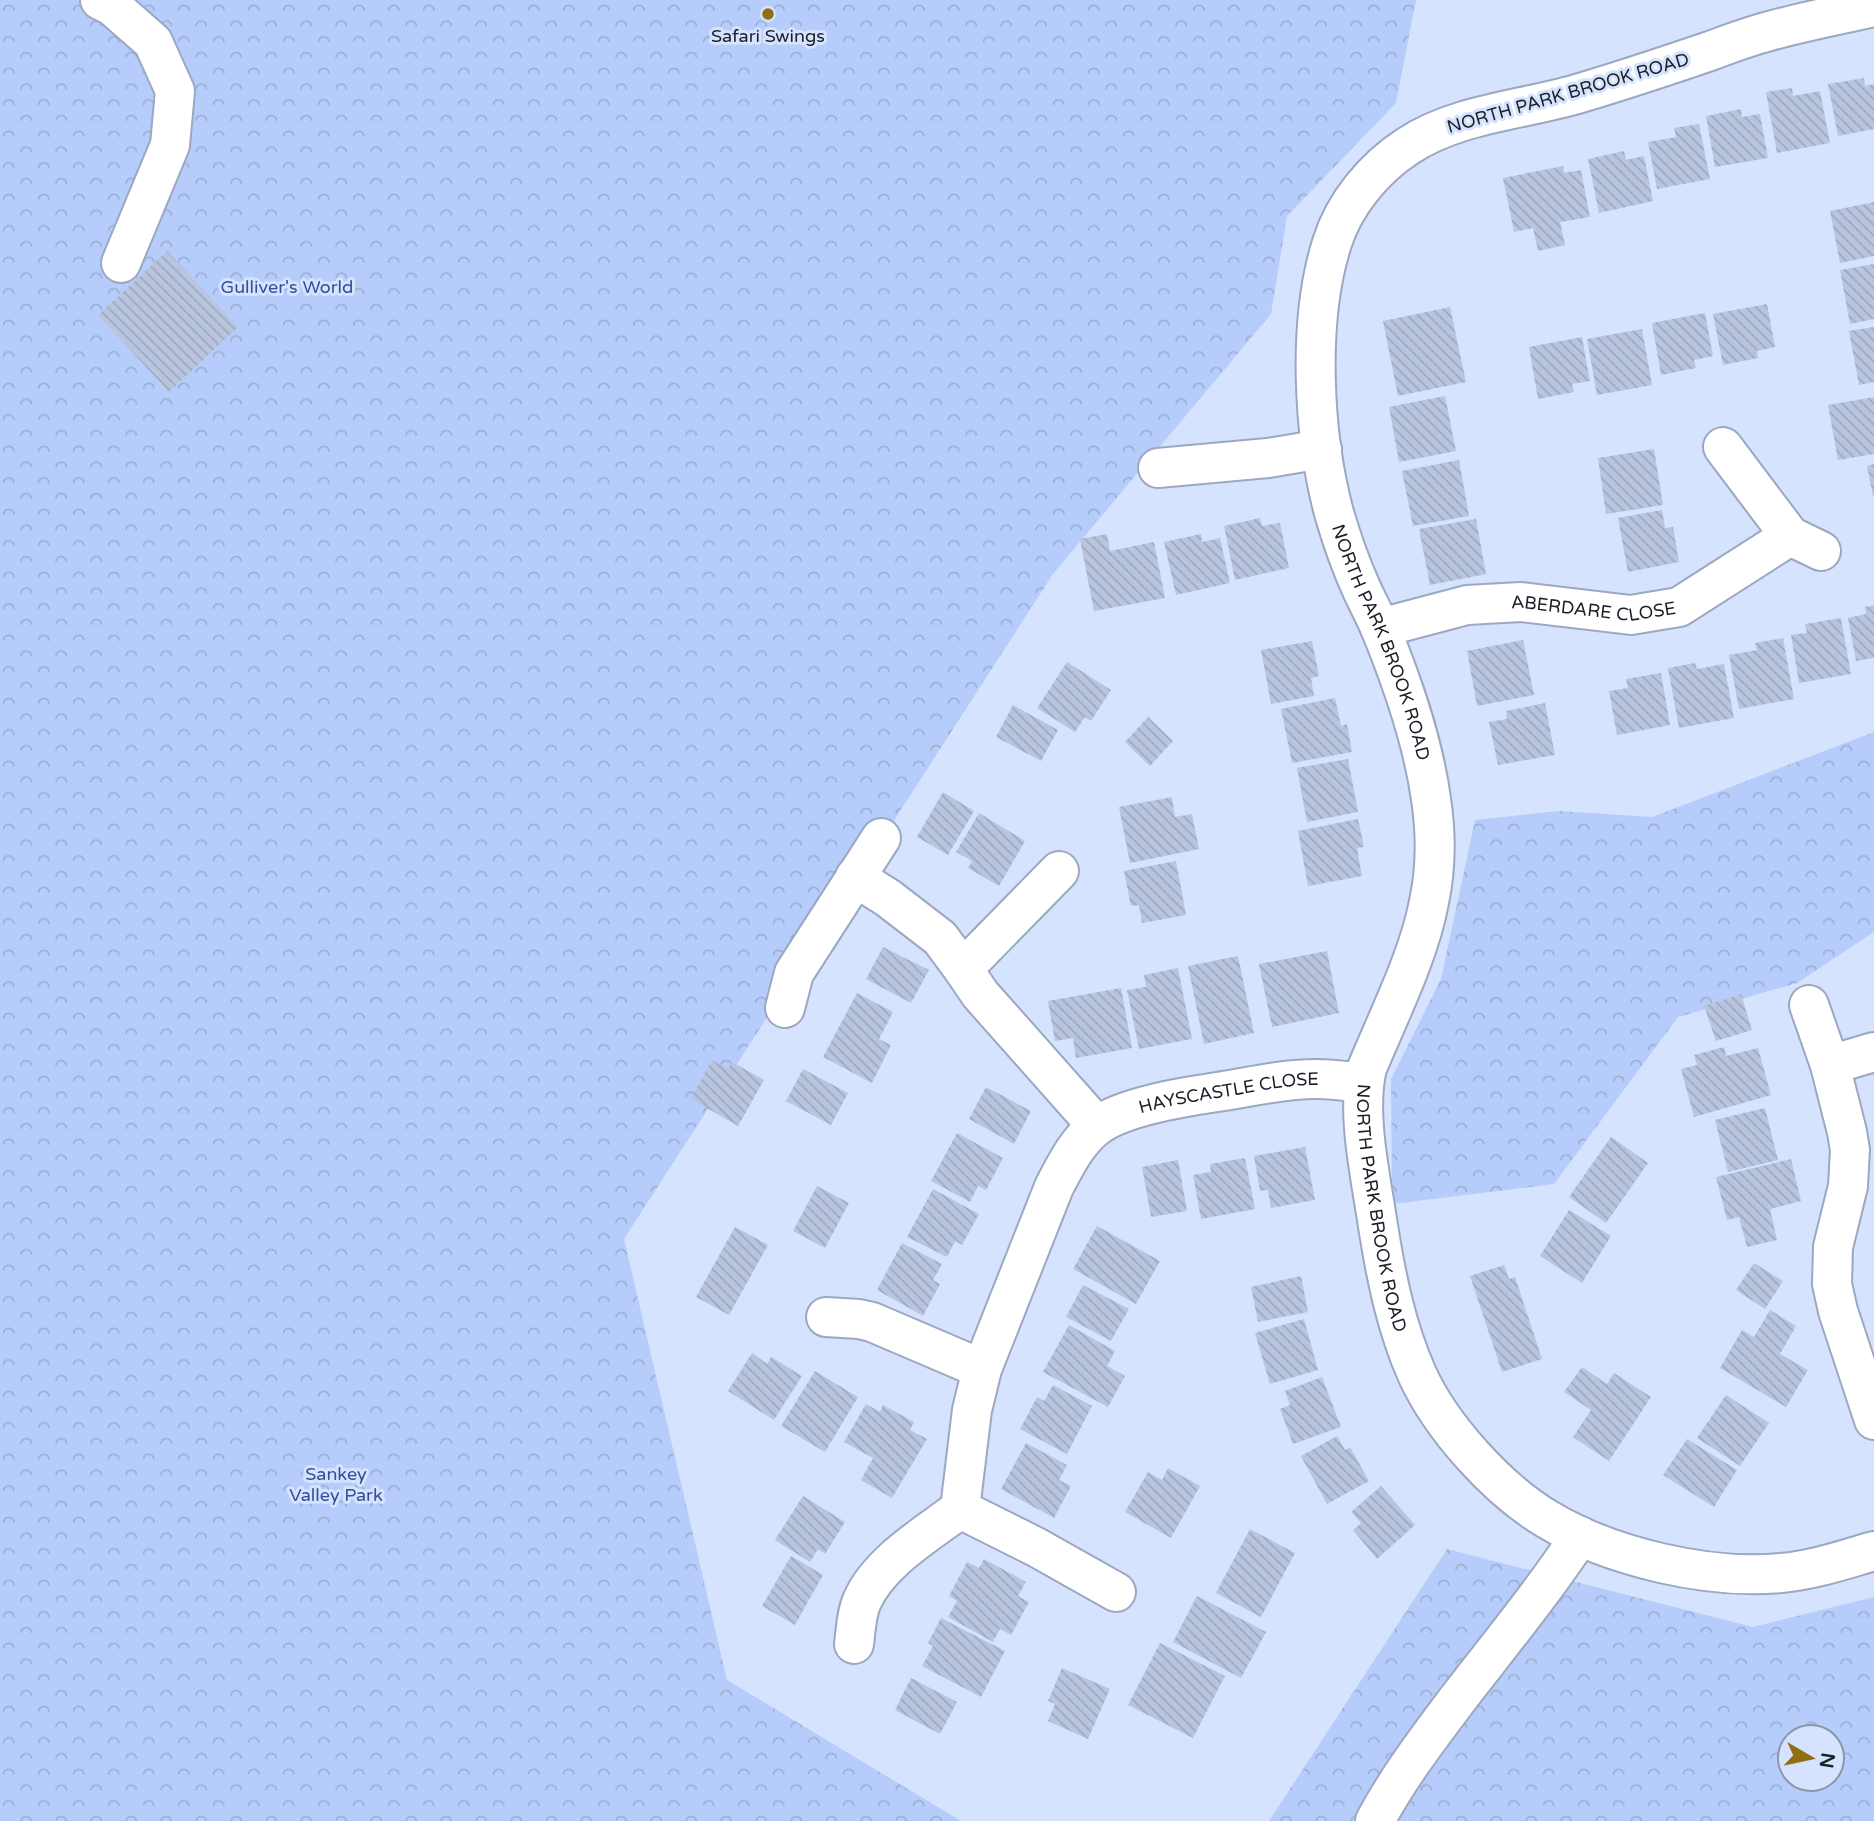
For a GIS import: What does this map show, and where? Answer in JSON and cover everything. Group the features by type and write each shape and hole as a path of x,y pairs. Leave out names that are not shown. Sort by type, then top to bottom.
{"street":[{"path":"100,0 112,6 153,42 175,91 170,145 121,263"},
{"name":"NORTH PARK BROOK ROAD","path":"1874,7 1762,16 1574,95 1462,122 1416,141 1382,167 1363,187 1332,240 1318,319 1315,368 1322,449 1335,514 1360,586 1380,628 1420,737 1432,801 1434,859 1429,903 1413,956 1363,1083 1366,1147 1386,1274 1399,1325 1418,1375 1444,1420 1476,1461 1545,1518 1580,1536 1654,1561 1726,1574 1781,1573 1823,1567 1874,1550"},
{"name":"ABERDARE CLOSE","path":"1380,628 1467,605 1521,602 1631,615 1679,607 1806,543 1723,447"},
{"path":"1158,468 1268,458 1322,449"},
{"path":"785,1008 794,973 881,838"},
{"path":"963,969 1059,871"},
{"path":"855,877 888,898 940,938 980,994 1097,1126"},
{"path":"1809,1005 1830,1065 1850,1150 1848,1186 1833,1247 1832,1284 1838,1311 1874,1420"},
{"path":"1830,1065 1874,1052"},
{"name":"HAYSCASTLE CLOSE","path":"960,1509 972,1410 982,1369 1054,1187 1078,1146 1097,1126 1135,1109 1180,1098 1288,1080 1316,1079 1363,1083"},
{"path":"826,1317 872,1322 982,1369"},
{"path":"854,1644 857,1617 871,1584 902,1553 960,1509 1036,1547 1116,1592"},
{"path":"1375,1821 1419,1751 1554,1575 1580,1536"}],"green space":[{"name":"Sankey Valley Park","path":"0,0 1416,0 1396,103 1287,216 1271,314 1053,574 624,1239 727,1680 961,1821 0,1821"},
{"path":"1874,732 1874,932 1797,983 1678,1017 1554,1184 1392,1204 1391,1079 1441,979 1475,820 1559,811 1652,817"},
{"path":"1447,1549 1753,1627 1874,1597 1874,1821 1269,1821"}],"building":[{"path":"1864,78 1865,86 1874,84 1874,129 1838,136 1828,84"},
{"path":"1792,88 1793,96 1820,91 1830,143 1777,153 1766,92"},
{"path":"1741,109 1742,117 1760,114 1768,158 1715,167 1706,116"},
{"path":"1699,124 1710,179 1657,189 1648,142 1676,137 1674,128"},
{"path":"1624,151 1626,160 1644,156 1653,201 1599,213 1588,159"},
{"path":"1563,166 1564,173 1581,170 1590,217 1560,222 1565,245 1538,251 1533,228 1514,232 1503,178"},
{"path":"1874,202 1874,256 1840,263 1830,211"},
{"path":"167,251 238,327 169,392 98,315"},
{"path":"1874,264 1874,319 1850,324 1840,270"},
{"path":"1767,304 1775,347 1757,351 1758,358 1723,365 1713,314"},
{"path":"1450,307 1466,382 1398,396 1383,321"},
{"path":"1705,313 1713,356 1694,360 1696,368 1661,375 1652,323"},
{"path":"1874,327 1874,382 1859,385 1849,331"},
{"path":"1642,329 1652,385 1597,395 1587,339"},
{"path":"1582,337 1590,381 1572,384 1574,392 1538,399 1529,347"},
{"path":"1445,396 1456,451 1399,462 1389,407"},
{"path":"1874,397 1874,454 1838,460 1828,405"},
{"path":"1654,449 1663,505 1606,514 1598,458"},
{"path":"1459,460 1469,516 1413,526 1402,471"},
{"path":"1874,464 1874,495 1873,496 1867,466"},
{"path":"1662,510 1665,528 1673,527 1679,562 1628,572 1618,518"},
{"path":"1260,518 1262,526 1280,523 1289,568 1235,580 1224,526"},
{"path":"1476,519 1486,574 1430,585 1419,529"},
{"path":"1107,534 1110,551 1154,542 1165,598 1094,611 1080,539"},
{"path":"1201,534 1202,542 1220,538 1230,583 1176,595 1164,542"},
{"path":"1874,605 1874,658 1856,661 1848,618 1866,614 1865,607"},
{"path":"1841,618 1851,674 1799,683 1791,635 1807,633 1805,624"},
{"path":"1783,638 1794,699 1739,709 1729,655 1757,650 1755,643"},
{"path":"1523,640 1534,695 1477,706 1467,651"},
{"path":"1312,641 1319,676 1311,678 1314,696 1271,704 1261,650"},
{"path":"1067,662 1111,690 1091,721 1085,717 1075,732 1037,708"},
{"path":"1695,663 1697,669 1724,664 1734,718 1679,728 1668,668"},
{"path":"1661,673 1670,725 1617,735 1609,691 1628,688 1626,679"},
{"path":"1335,698 1341,726 1347,724 1352,752 1292,763 1281,709"},
{"path":"1545,703 1555,755 1498,765 1489,722 1507,719 1506,711"},
{"path":"1013,705 1058,730 1041,761 996,737"},
{"path":"1148,717 1173,741 1150,766 1125,742"},
{"path":"1348,759 1358,812 1307,822 1297,768"},
{"path":"943,792 974,811 948,855 917,837"},
{"path":"1172,797 1175,817 1192,814 1199,849 1130,863 1119,807"},
{"path":"979,813 1025,841 999,886 968,868 972,861 956,852"},
{"path":"1358,819 1364,847 1357,848 1362,876 1308,886 1298,831"},
{"path":"1176,861 1186,915 1142,923 1139,905 1131,906 1124,871"},
{"path":"883,947 929,970 911,1003 866,979"},
{"path":"1327,951 1339,1013 1272,1027 1259,964"},
{"path":"1238,956 1254,1033 1204,1044 1188,966"},
{"path":"1178,968 1192,1039 1139,1049 1127,990 1146,987 1144,975"},
{"path":"1121,988 1132,1048 1076,1058 1073,1038 1055,1041 1048,1001"},
{"path":"857,993 893,1012 879,1039 891,1045 872,1083 823,1057"},
{"path":"1741,994 1752,1030 1716,1041 1704,1006"},
{"path":"1724,1047 1726,1056 1758,1048 1771,1095 1694,1117 1681,1069 1697,1065 1694,1055"},
{"path":"712,1060 728,1069 732,1062 764,1080 738,1126 691,1099"},
{"path":"803,1069 848,1093 831,1125 786,1101"},
{"path":"986,1087 1031,1111 1014,1144 969,1119"},
{"path":"1765,1108 1778,1160 1728,1172 1715,1120"},
{"path":"957,1133 1003,1158 986,1190 978,1186 970,1202 931,1181"},
{"path":"1611,1137 1648,1163 1606,1223 1569,1197"},
{"path":"1305,1147 1315,1200 1271,1208 1268,1190 1260,1191 1254,1156"},
{"path":"1245,1158 1255,1209 1201,1219 1193,1175 1211,1172 1210,1164"},
{"path":"1791,1159 1801,1201 1770,1209 1777,1240 1747,1247 1739,1217 1727,1220 1716,1177"},
{"path":"1178,1160 1187,1211 1151,1217 1142,1167"},
{"path":"817,1186 849,1203 825,1248 793,1231"},
{"path":"933,1189 979,1214 962,1245 955,1241 947,1257 907,1237"},
{"path":"1569,1210 1611,1236 1582,1283 1540,1256"},
{"path":"1097,1226 1160,1261 1136,1304 1073,1269"},
{"path":"735,1227 768,1245 729,1315 696,1297"},
{"path":"902,1243 942,1264 933,1280 940,1284 923,1316 877,1290"},
{"path":"1754,1263 1783,1281 1765,1309 1736,1290"},
{"path":"1504,1265 1509,1279 1515,1277 1542,1359 1502,1372 1470,1276"},
{"path":"1301,1276 1308,1312 1258,1322 1251,1287"},
{"path":"1083,1285 1129,1309 1111,1341 1066,1317"},
{"path":"1770,1310 1796,1326 1780,1354 1808,1370 1786,1407 1720,1368 1742,1330 1754,1337"},
{"path":"1304,1319 1318,1370 1270,1384 1255,1333"},
{"path":"1069,1325 1115,1351 1107,1366 1125,1376 1108,1407 1043,1372"},
{"path":"752,1353 767,1364 771,1357 802,1376 774,1420 728,1391"},
{"path":"1582,1367 1607,1384 1614,1373 1651,1397 1609,1461 1573,1437 1591,1410 1564,1392"},
{"path":"815,1371 858,1397 825,1452 781,1426"},
{"path":"1322,1377 1341,1427 1293,1444 1280,1409 1290,1405 1285,1391"},
{"path":"1053,1385 1092,1406 1067,1454 1020,1429 1037,1397 1044,1401"},
{"path":"1726,1395 1769,1423 1740,1466 1697,1438"},
{"path":"866,1404 880,1412 883,1405 914,1422 910,1430 927,1439 892,1498 861,1480 873,1458 844,1442"},
{"path":"1337,1436 1345,1450 1350,1447 1369,1481 1327,1504 1301,1456"},
{"path":"1687,1439 1737,1470 1714,1507 1663,1475"},
{"path":"1026,1443 1067,1465 1059,1480 1071,1486 1054,1518 1001,1489"},
{"path":"1168,1468 1200,1486 1171,1538 1125,1512 1148,1472 1162,1480"},
{"path":"1381,1486 1415,1525 1377,1559 1353,1530 1361,1523 1351,1512"},
{"path":"803,1496 845,1522 825,1554 818,1549 810,1562 775,1540"},
{"path":"1250,1529 1295,1553 1261,1617 1216,1593"},
{"path":"791,1556 823,1575 795,1625 762,1606"},
{"path":"984,1559 1026,1582 1018,1596 1029,1602 1011,1635 1000,1629 993,1642 948,1617 957,1601 949,1596 967,1562 979,1568"},
{"path":"1197,1596 1266,1632 1241,1678 1173,1642"},
{"path":"941,1618 1005,1651 981,1697 922,1666 933,1646 928,1643"},
{"path":"1160,1643 1225,1676 1193,1738 1128,1705"},
{"path":"1062,1668 1110,1689 1088,1739 1048,1721 1055,1704 1048,1701"},
{"path":"911,1678 957,1702 940,1734 895,1710"}],"place":[{"name":"Safari Swings","path":"768,14"}],"park label":[{"name":"Gulliver's World","path":"287,287"}]}
